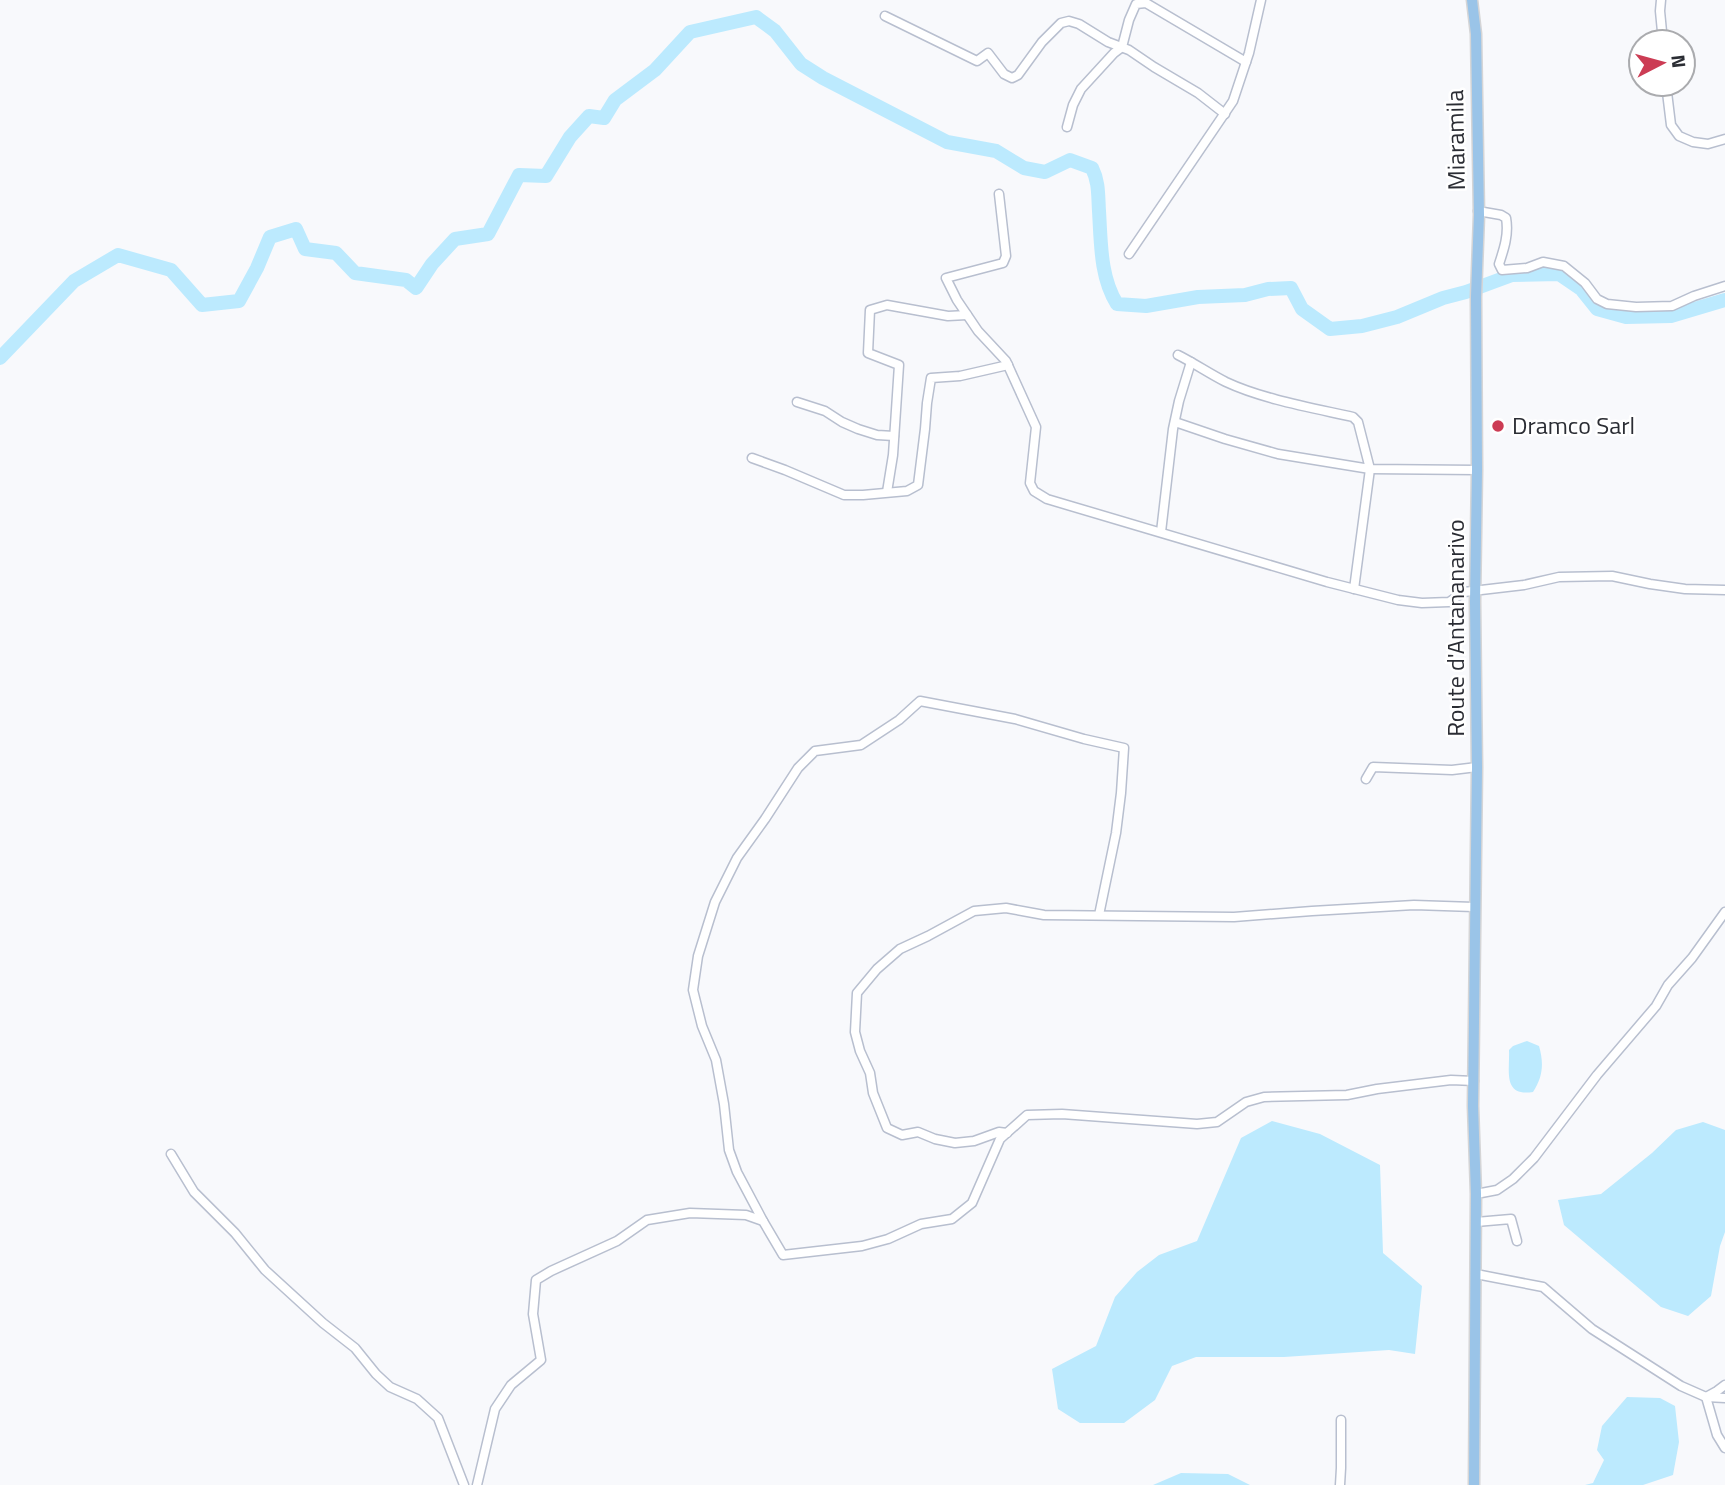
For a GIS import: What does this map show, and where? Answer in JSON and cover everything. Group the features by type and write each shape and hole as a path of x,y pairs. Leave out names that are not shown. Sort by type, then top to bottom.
{"main road":[{"name":"Miaramila","path":"1472,0 1476,34 1477,279"},
{"name":"Route d'Antananarivo","path":"1474,1485 1477,279"}],"street":[{"path":"1129,254 1233,101 1246,62 1261,0"},
{"path":"1661,0 1662,28"},
{"path":"1067,127 1081,89 1122,47 1136,4 1146,3 1246,62"},
{"path":"885,16 976,61 988,53 1004,74 1012,78 1018,75 1042,42 1061,23 1069,21 1129,50 1198,93 1225,114"},
{"path":"1667,98 1671,125 1679,136 1708,144 1725,139"},
{"path":"999,194 1006,256 1003,263 946,278 978,331 1008,365 1036,427 1030,483 1034,491 1047,499 1398,600 1448,602 1464,592 1524,586 1559,577 1612,576 1685,589 1725,590"},
{"path":"1478,211 1506,218 1508,228 1499,264 1502,270 1527,268 1543,262 1564,266 1585,283 1597,299 1607,304 1636,307 1672,306 1725,286"},
{"path":"887,492 893,455 899,365 867,353 870,310 887,305 948,316 967,315"},
{"path":"1178,355 1227,382 1308,407 1353,417 1358,422 1370,469 1354,589"},
{"path":"1161,531 1175,422 1191,362"},
{"path":"751,458 844,495 907,491 918,485 932,377 960,376 1008,365"},
{"path":"797,401 825,411 858,429 877,435 894,436"},
{"path":"1175,422 1278,454 1370,469 1477,470"},
{"path":"1099,915 1116,833 1124,748 1015,719 920,701 861,745 815,751 798,768 737,858 715,902 698,956 693,990 702,1026 716,1060 729,1150 737,1172 783,1255 862,1246 888,1239 920,1224 952,1219 972,1203 1000,1139 1027,1115 1062,1114 1197,1124 1217,1122 1246,1102 1264,1097 1347,1095 1451,1080 1474,1081"},
{"path":"1366,779 1373,767 1452,770 1477,767"},
{"path":"1007,1133 999,1132 974,1141 955,1143 918,1132 902,1135 887,1128 873,1093 870,1073 855,1032 857,993 877,969 900,949 974,911 1006,908 1044,915 1234,917 1414,905 1474,907"},
{"path":"1476,1194 1497,1190 1534,1158 1597,1075 1656,1006 1668,985 1692,958 1725,912"},
{"path":"171,1154 194,1192 235,1233 265,1270 355,1348 390,1387 417,1399 438,1418 464,1485"},
{"path":"477,1485 495,1409 511,1385 541,1360 533,1314 536,1280 617,1241 647,1220 690,1213 718,1213 746,1215 763,1221"},
{"path":"1476,1222 1511,1219 1517,1241"},
{"path":"1476,1274 1543,1287 1592,1329 1681,1386 1706,1397 1725,1398"},
{"path":"1706,1397 1725,1385"},
{"path":"1706,1397 1717,1435 1725,1448"},
{"path":"1340,1485 1341,1420"}],"water":[{"path":"1527,1041 1539,1046 1542,1058 1542,1070 1533,1092 1516,1090 1512,1086 1509,1073 1509,1050"},
{"path":"1272,1121 1320,1134 1380,1165 1383,1253 1422,1286 1415,1354 1389,1350 1284,1357 1196,1357 1172,1366 1155,1400 1124,1423 1080,1423 1058,1409 1052,1369 1096,1346 1115,1297 1137,1272 1159,1255 1197,1241 1241,1138"},
{"path":"1703,1122 1725,1130 1725,1232 1711,1296 1688,1316 1661,1307 1564,1225 1558,1200 1601,1194 1676,1130"},
{"path":"1627,1397 1660,1398 1675,1406 1679,1442 1673,1475 1643,1485 1585,1485 1593,1483 1604,1460 1597,1450 1602,1426"},
{"path":"1181,1473 1228,1474 1250,1485 1153,1485"}],"waterway":[{"path":"0,358 74,281 118,255 171,270 202,305 239,301 270,237 296,229 305,249 336,253 355,273 406,280 416,288 432,264 455,239 488,234 519,175 546,176 570,137 589,116 604,118 615,100 655,70 690,32 756,17 775,31 801,64 947,142 996,151 1024,168 1045,172 1070,160 1092,168 1098,189 1104,271 1117,304 1146,306 1198,297 1245,295 1268,289 1291,288 1302,309 1330,329 1362,326 1397,317 1512,275 1559,274 1581,289 1597,309 1626,317 1671,316 1725,300"}],"place":[{"name":"Dramco Sarl","path":"1498,426"}]}
